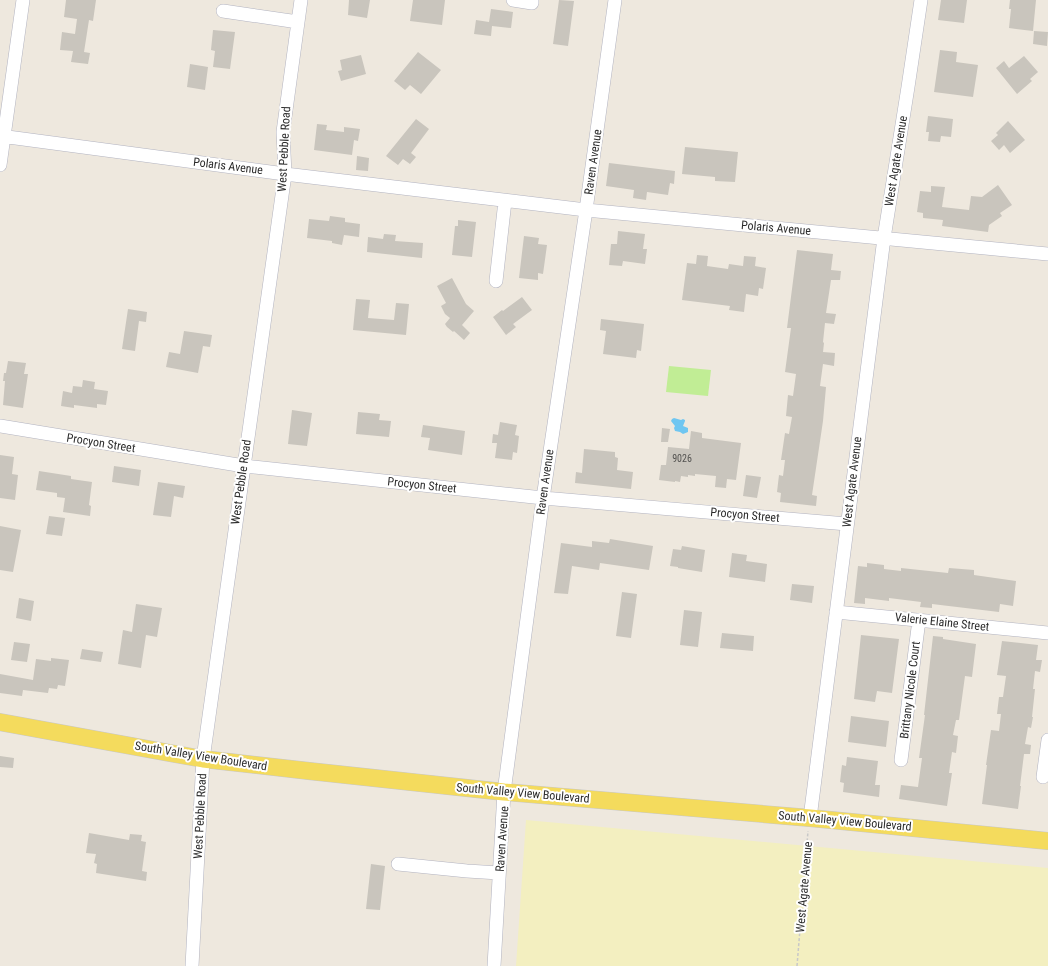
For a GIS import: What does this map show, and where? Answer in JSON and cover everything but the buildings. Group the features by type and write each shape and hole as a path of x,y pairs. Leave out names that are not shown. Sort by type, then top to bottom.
{"main road":[{"name":"South Valley View Boulevard","path":"0,722 203,759 504,792 1048,840"}],"street":[{"path":"0,165 2,137 23,0"},
{"name":"West Pebble Road","path":"192,966 203,759 285,174 283,132 302,0"},
{"path":"513,0 532,3 532,0"},
{"name":"Raven Avenue","path":"494,966 504,792 543,498 586,210 615,0"},
{"name":"West Agate Avenue","path":"810,818 884,238 920,0"},
{"path":"223,11 298,22"},
{"name":"Polaris Avenue","path":"2,137 285,174 586,210 1048,254"},
{"path":"496,281 505,200"},
{"name":"Procyon Street","path":"0,426 244,466 543,498 847,524"},
{"name":"Valerie Elaine Street","path":"836,612 1048,633"},
{"name":"Brittany Nicole Court","path":"901,760 919,620"},
{"path":"1043,778 1048,740"},
{"path":"398,864 500,873"}],"path":[{"name":"West Agate Avenue","path":"797,966 810,818"}],"sand":[{"path":"526,820 1048,868 1048,966 516,966"}],"green space":[{"path":"669,366 711,370 708,396 666,392"}],"water":[{"path":"674,418 685,420 683,426 688,428 688,432 683,434 675,431 675,426 671,421"}]}
